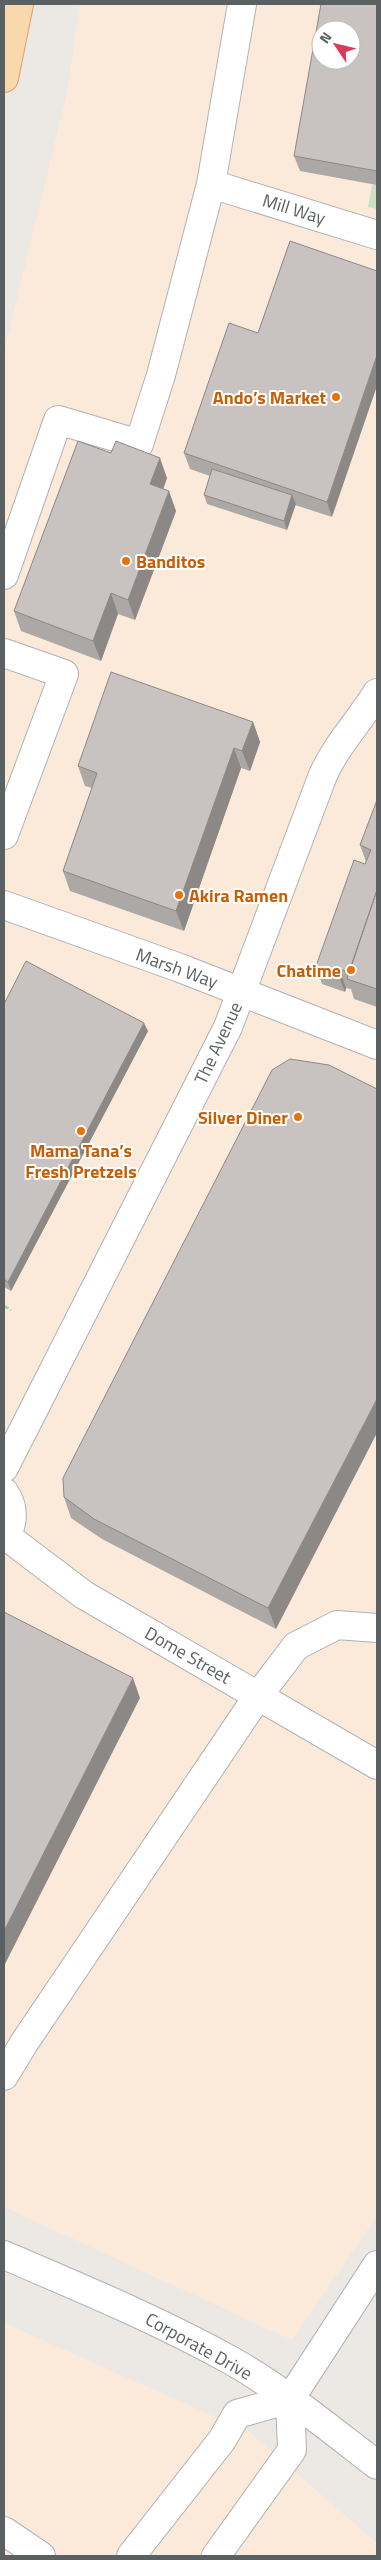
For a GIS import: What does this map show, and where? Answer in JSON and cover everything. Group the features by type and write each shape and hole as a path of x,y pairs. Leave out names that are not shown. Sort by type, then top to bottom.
{"main road":[{"path":"4,78 19,4"}],"street":[{"path":"4,575 58,420 140,444 161,375 211,184 242,4"},
{"name":"Mill Way","path":"211,184 377,235"},
{"path":"4,653 64,674 4,835"},
{"name":"The Avenue","path":"4,1468 228,1027 323,775 334,751 377,694"},
{"name":"Marsh Way","path":"4,905 377,1045"},
{"path":"4,1492 10,1502 13,1514 11,1525 5,1537"},
{"name":"Dome Street","path":"5,1537 84,1595 377,1765"},
{"path":"4,2076 14,2038 258,1696 296,1646 337,1625 377,1628"},
{"name":"Corporate Drive","path":"4,2255 153,2319 233,2362 290,2399 377,2465"},
{"path":"216,2556 292,2450 290,2399 377,2265"},
{"path":"131,2556 222,2440 237,2414 290,2399"},
{"path":"4,2531 41,2556"}],"path":[{"path":"4,1306 11,1310"}],"shaded area":[{"path":"80,4 377,4 377,2216 292,2340 4,2207 4,352 67,93"},
{"path":"4,2323 249,2432 377,2543 377,2556 4,2556"}],"green space":[{"path":"372,185 377,185 377,209 368,207"}],"building":[{"path":"321,4 377,4 377,171 294,156 311,60 311,70 361,70 361,20 318,20"},
{"path":"290,241 377,271 377,355 327,502 184,453 229,323 258,333"},
{"path":"78,441 111,453 116,441 160,458 150,484 169,491 128,600 111,593 93,641 14,611"},
{"path":"212,469 292,495 284,521 204,495"},
{"path":"111,672 253,722 242,751 234,748 176,911 63,871 97,773 78,766"},
{"path":"377,800 377,890 349,972 339,969 338,974 316,966 354,860 365,864 371,850 360,845"},
{"path":"377,890 377,989 347,979"},
{"path":"26,961 144,1023 8,1282 4,1279 4,1004"},
{"path":"290,1059 329,1065 377,1089 377,1399 268,1608 94,1519 64,1497 63,1478 272,1070"},
{"path":"4,1612 133,1678 4,1931"}],"place":[{"name":"Ando’s Market","path":"336,397"},
{"name":"Banditos","path":"126,561"},
{"name":"Akira Ramen","path":"179,895"},
{"name":"Chatime","path":"351,970"},
{"name":"Silver Diner","path":"298,1117"},
{"name":"Mama Tana’s Fresh Pretzels","path":"81,1131"}]}
